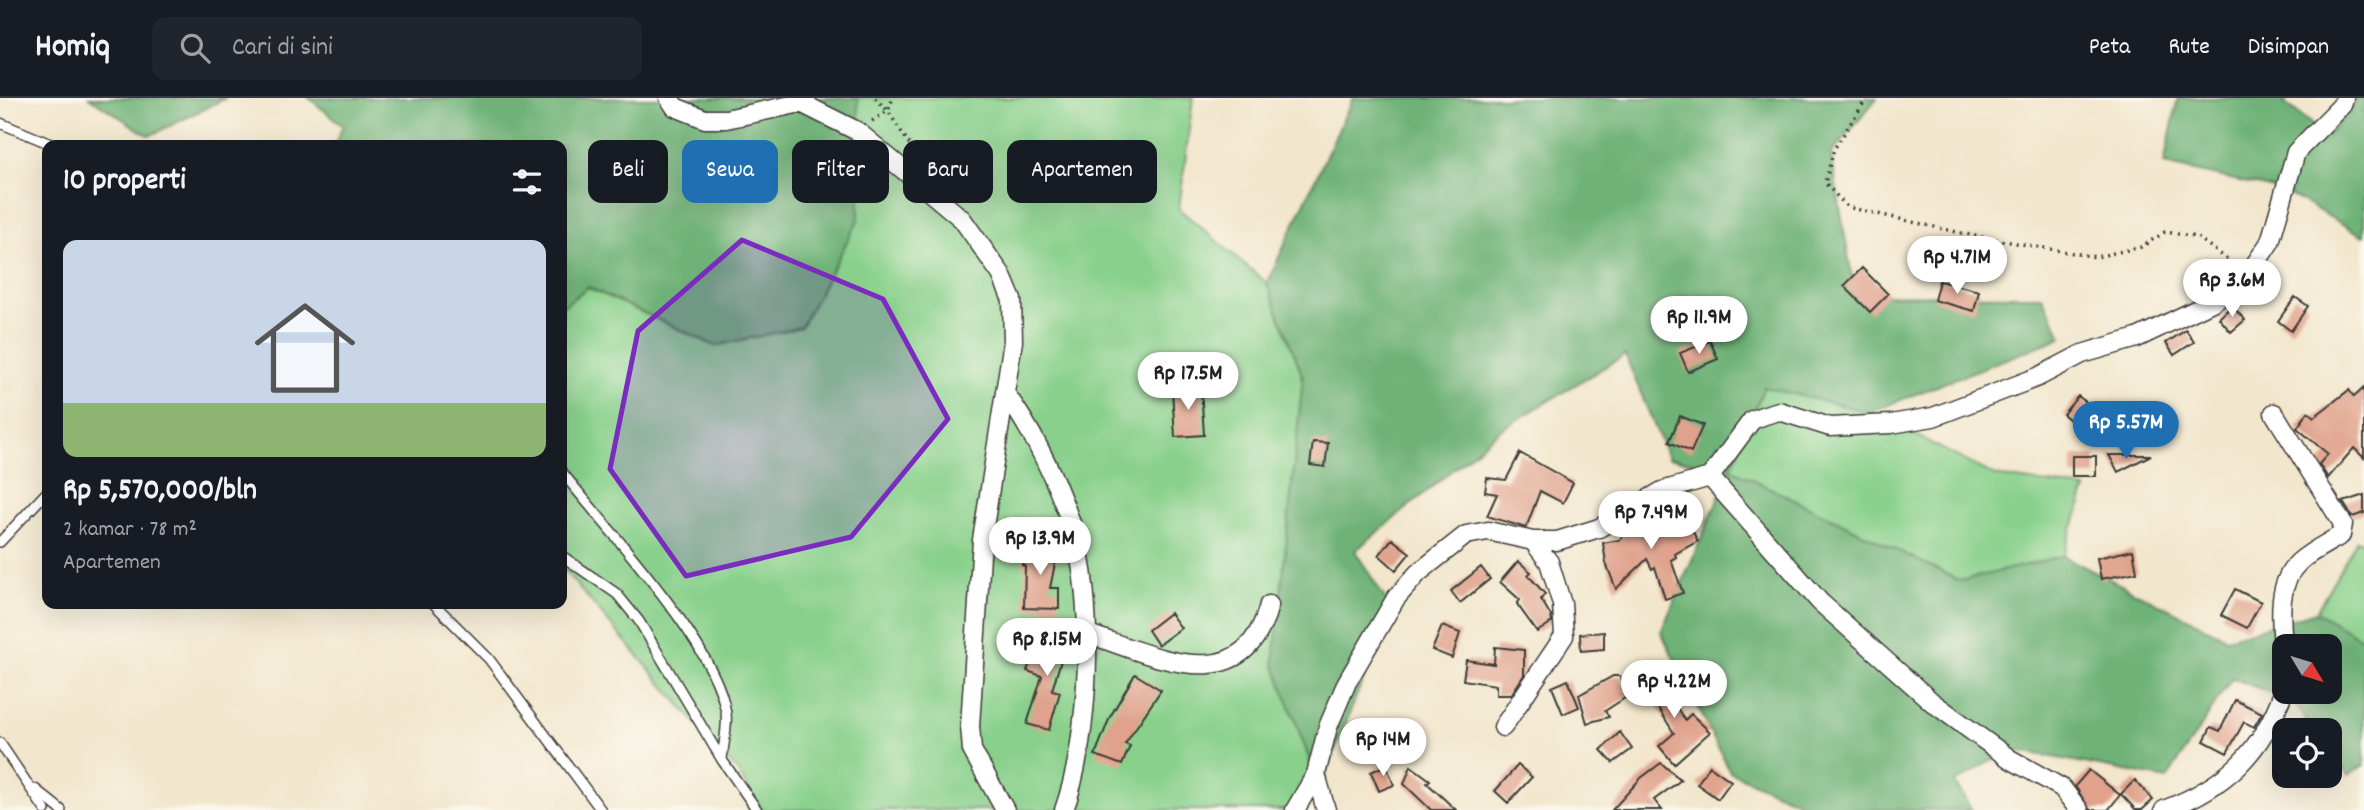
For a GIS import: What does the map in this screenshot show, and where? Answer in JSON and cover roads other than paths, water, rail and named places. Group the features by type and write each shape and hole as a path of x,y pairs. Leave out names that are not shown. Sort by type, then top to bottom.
{"street":[{"path":"669,98 675,107 705,119 726,119 801,103 857,131 962,219 1002,274 1012,300 1013,341 982,540 970,726 972,750 1005,810"},
{"path":"1295,810 1316,774 1328,727 1347,682 1396,598 1418,573 1466,535 1488,531 1533,541 1557,541 1600,528 1662,491 1710,477 1752,420 1765,415 1779,411 1830,426 1891,425 1933,417 2038,377 2082,354 2137,338 2214,301 2248,275 2270,242 2296,152 2342,105 2344,98"},
{"path":"1004,393 1028,424 1072,527 1083,586 1084,720 1074,784 1064,810"},
{"path":"2274,413 2343,524 2341,535 2299,561 2286,578 2281,617 2282,634"},
{"path":"1710,477 1820,602 1932,702 2010,759 2062,788 2079,810"},
{"path":"1503,727 1564,636 1562,604 1549,562 1533,541"},
{"path":"1085,633 1179,663 1206,667 1238,657 1250,648 1263,627 1269,606"},
{"path":"2164,810 2202,794 2228,777 2243,761 2279,704"},
{"path":"1316,774 1326,810"}],"lane":[{"path":"0,123 42,140"},
{"path":"567,478 682,622 709,662 726,713 722,760"},
{"path":"0,542 42,497"},
{"path":"567,559 617,594 639,621 722,760 757,810"},
{"path":"439,609 489,659 601,810"},
{"path":"0,743 45,810"},
{"path":"27,783 61,810"}]}
